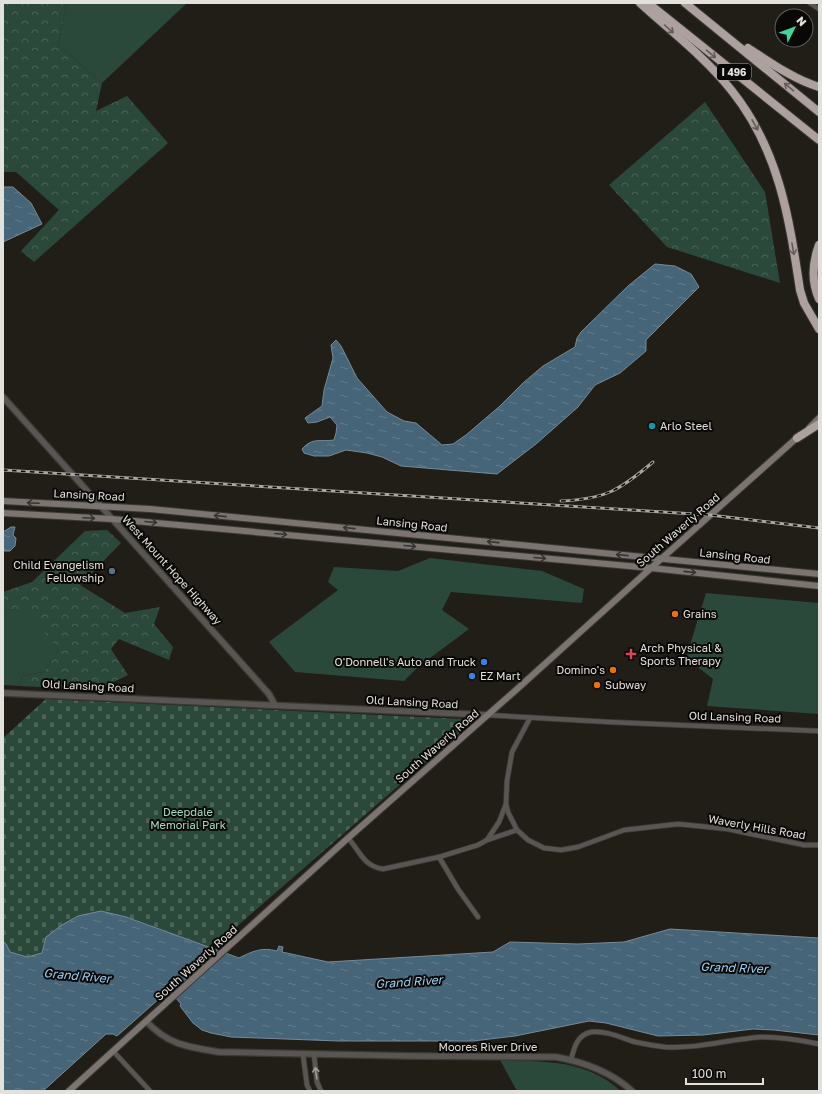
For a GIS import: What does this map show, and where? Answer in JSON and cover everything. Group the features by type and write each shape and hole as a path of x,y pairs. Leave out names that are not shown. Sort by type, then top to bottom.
{"highway":[{"path":"640,3 718,74 742,105 759,132 770,154 785,204 800,290 804,303 819,329"},
{"name":"I 496","path":"648,3 819,140"},
{"name":"I 496","path":"685,3 819,112"},
{"path":"710,23 781,70 807,83 819,87"},
{"path":"819,245 814,259 813,270 814,287 819,299"},
{"path":"797,438 819,424"}],"main road":[{"name":"South Waverly Road","path":"69,1091 348,838 488,715 819,418"},
{"name":"Lansing Road","path":"3,501 150,509 819,574"},
{"name":"Lansing Road","path":"3,513 112,519 651,568 819,586"}],"street":[{"path":"810,3 819,9"},
{"name":"West Mount Hope Highway","path":"3,397 269,694 275,705"},
{"name":"Old Lansing Road","path":"3,692 819,731"},
{"path":"487,840 500,822 506,804 507,781 512,752 530,718"},
{"path":"348,838 367,863 376,868 383,869 440,857 478,845 487,840 517,830 508,812 506,804"},
{"name":"Waverly Hills Road","path":"517,830 528,840 544,848 561,850 578,847 624,830 678,824 728,829 804,845 819,845"},
{"path":"440,857 458,889 478,917"},
{"name":"Moores River Drive","path":"146,1021 158,1033 172,1042 198,1049 236,1053 556,1057 571,1060 612,1076 632,1091"},
{"path":"571,1060 577,1041 581,1037 592,1032 653,1046 666,1047 700,1046 761,1037 778,1037 819,1044"},
{"path":"113,1051 150,1091"},
{"path":"303,1054 307,1085 310,1091"},
{"path":"314,1055 317,1082 321,1091"}],"green space":[{"path":"3,3 62,3 66,8 58,45 102,83 96,111 127,96 168,143 34,262 21,251 59,210 16,172 3,172"},
{"path":"62,3 187,3 102,83 58,45 66,8"},
{"path":"705,102 765,192 780,283 667,247 609,185"},
{"path":"107,530 121,543 80,585 125,613 160,607 154,624 173,647 169,660 119,639 111,649 128,675 97,690 20,686 22,676 43,672 59,651 27,611 3,609 3,592 32,582 85,531"},
{"path":"430,558 542,571 584,589 582,603 451,592 442,610 469,629 418,667 404,681 295,672 269,642 338,590 328,582 334,567 398,571"},
{"path":"706,593 819,603 819,714 707,706 713,679 686,658"},
{"path":"3,609 27,610 59,651 43,672 22,676 20,686 3,685"},
{"name":"Deepdale Memorial Park","path":"46,699 462,719 465,728 212,948 127,917 46,937 42,953 27,957 10,952 3,941 3,738"},
{"path":"500,1060 564,1064 593,1073 621,1091 517,1091"}],"water":[{"path":"3,187 13,187 31,203 42,224 3,242"},
{"path":"655,264 675,266 691,274 699,287 646,340 646,351 620,373 595,385 578,407 536,444 497,474 401,466 382,457 346,450 329,456 314,456 304,453 302,449 306,445 313,441 334,440 336,433 337,425 330,417 317,422 308,423 305,418 322,406 324,390 333,358 331,345 336,340 341,346 357,378 387,412 404,421 416,423 442,445 453,444 500,406 543,366 575,347 577,338 581,332 628,286"},
{"path":"11,527 15,527 13,535 16,538 15,546 10,551 3,551 3,532"},
{"name":"Grand River","path":"101,911 126,917 239,958 258,950 267,949 277,951 279,946 283,947 282,952 328,962 493,952 510,942 578,944 624,942 670,929 819,938 819,1035 753,1029 703,1035 658,1036 606,1023 589,1021 515,1036 473,1041 339,1041 231,1037 202,1030 193,1023 180,1006 181,1004 169,990 117,1036 113,1034 106,1034 43,1091 3,1091 3,941 10,952 27,957 42,953 46,937 62,925 78,916"}],"railway":[{"path":"561,501 590,498 612,491 631,480 653,462"},
{"path":"3,470 710,515 819,528"}],"place":[{"name":"Arlo Steel","path":"652,426"},
{"name":"Child Evangelism Fellowship","path":"112,571"},
{"name":"Grains","path":"675,614"},
{"name":"Arch Physical & Sports Therapy","path":"631,654"},
{"name":"O'Donnell's Auto and Truck","path":"484,662"},
{"name":"Domino's","path":"613,670"},
{"name":"EZ Mart","path":"472,676"},
{"name":"Subway","path":"597,685"}]}
